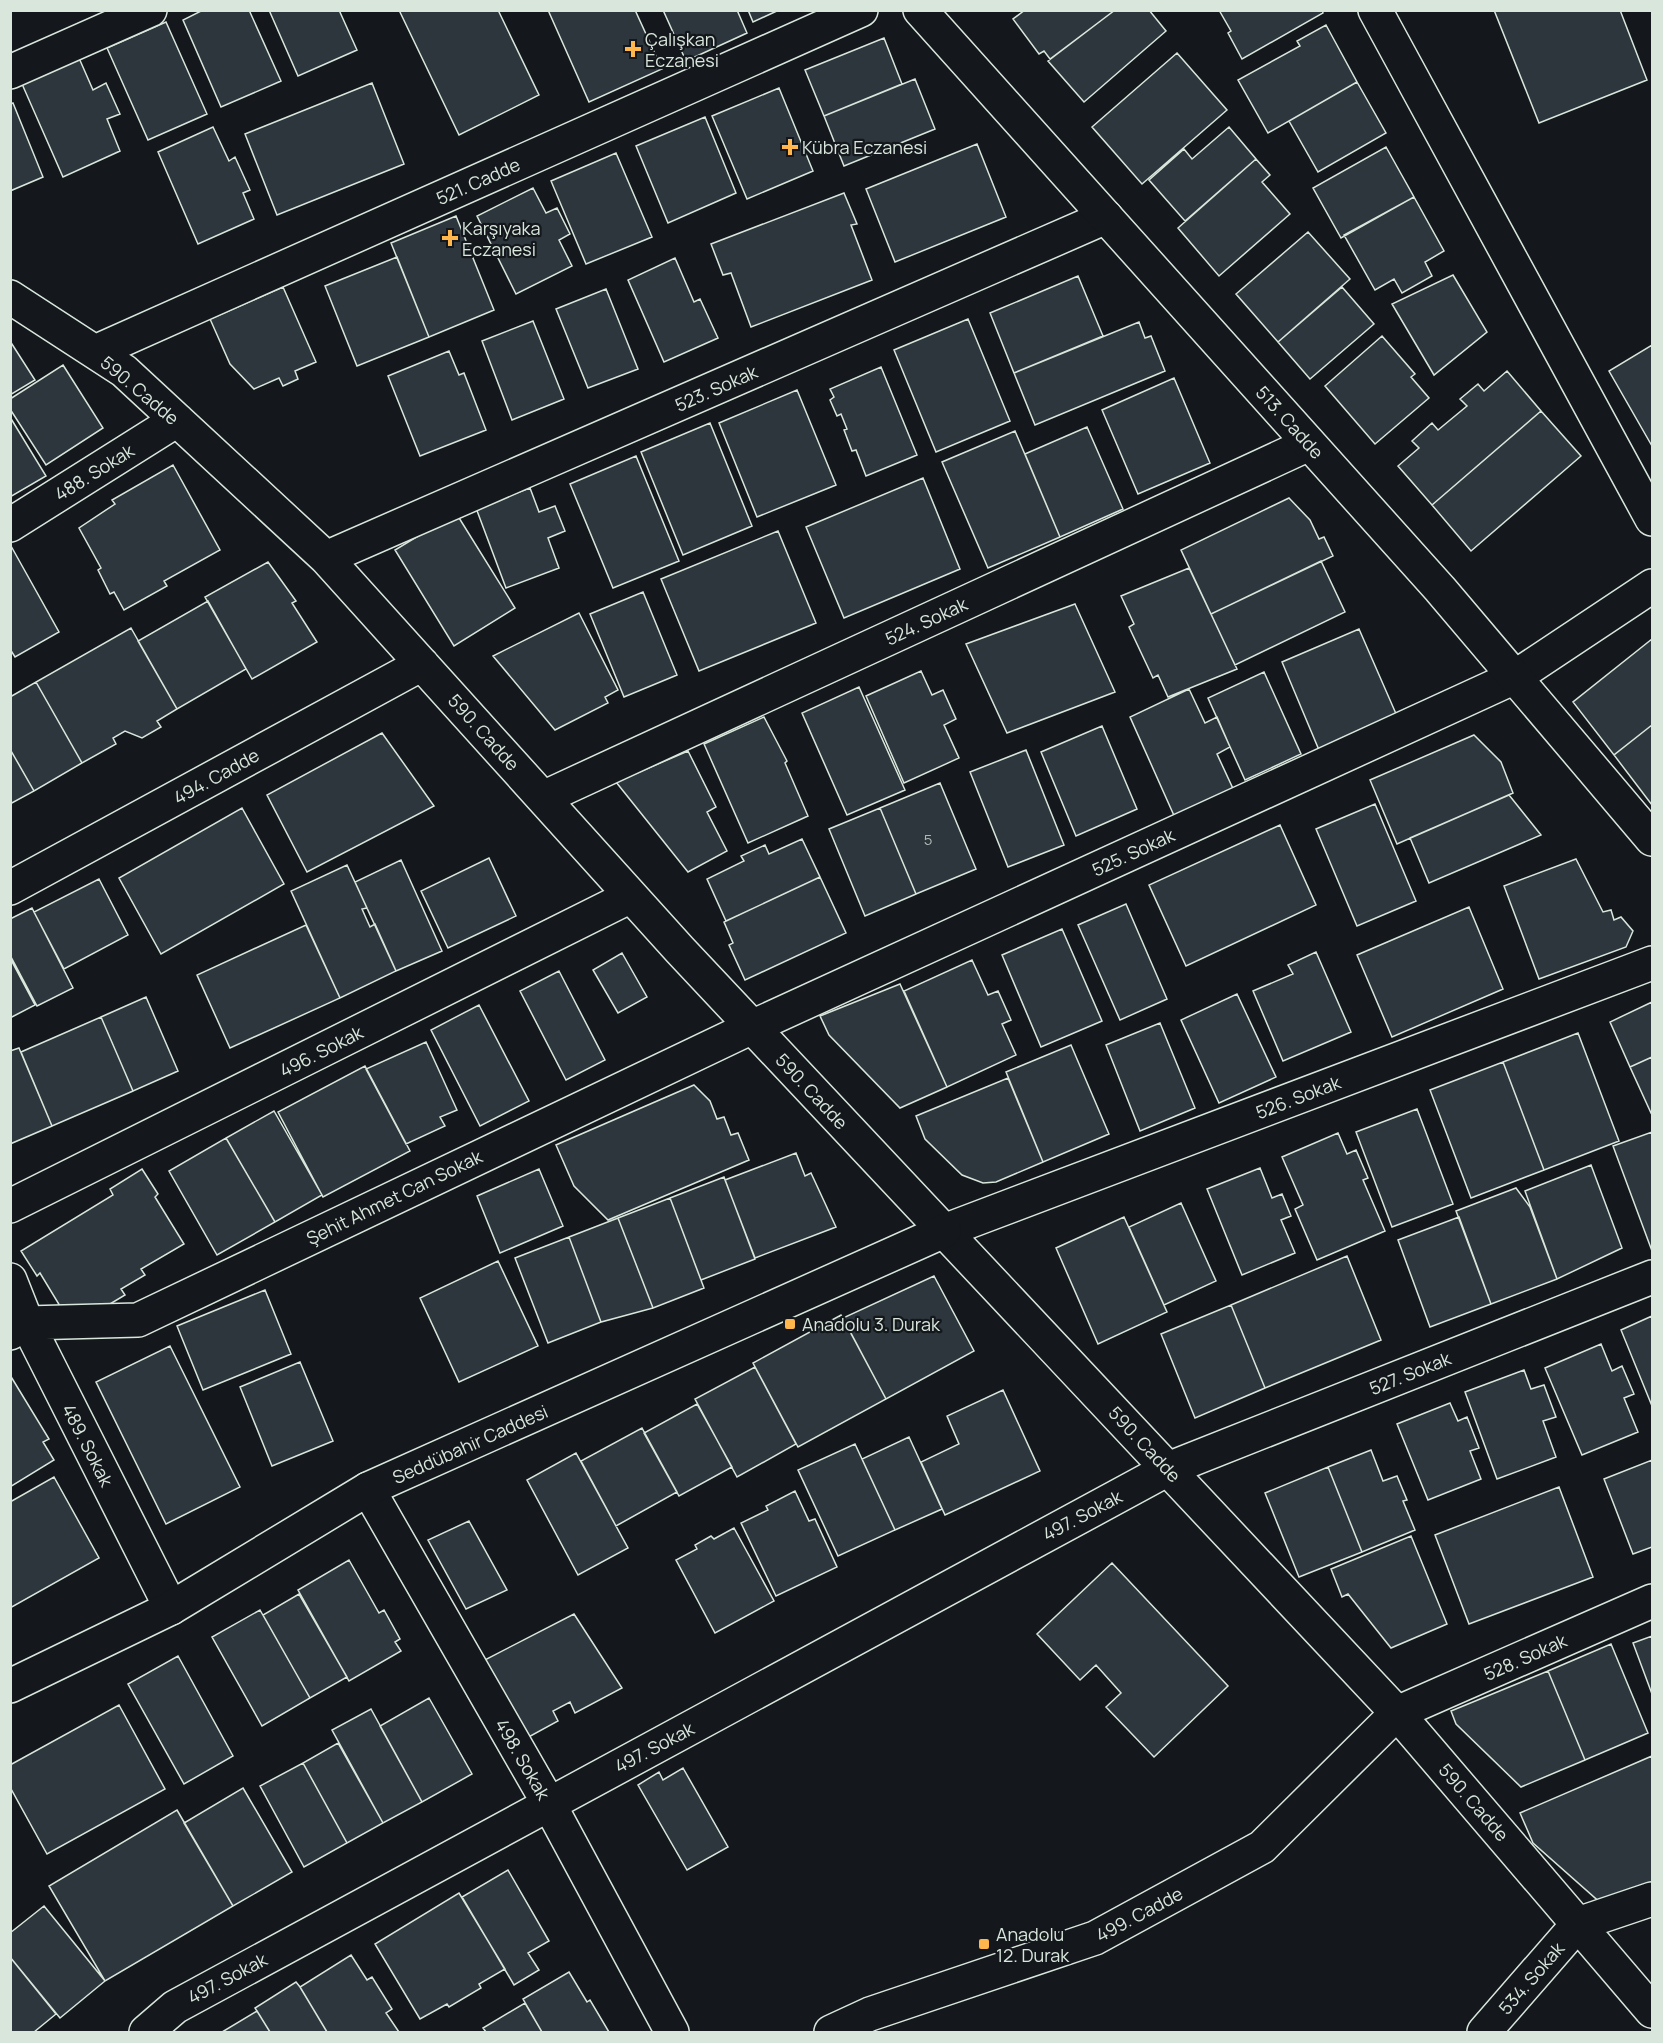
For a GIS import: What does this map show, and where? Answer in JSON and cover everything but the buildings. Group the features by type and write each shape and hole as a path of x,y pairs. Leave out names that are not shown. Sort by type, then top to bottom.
{"street":[{"path":"10,72 150,10"},
{"name":"521. Cadde","path":"94,352 861,10"},
{"name":"513. Cadde","path":"920,10 1440,589 1653,838"},
{"path":"1375,10 1653,519"},
{"name":"523. Sokak","path":"327,558 1106,217"},
{"name":"590. Cadde","path":"14,304 124,371 327,558 752,1027 1397,1713 1653,2011"},
{"name":"488. Sokak","path":"10,525 177,420"},
{"name":"524. Sokak","path":"543,798 1309,444"},
{"name":"525. Sokak","path":"752,1027 1515,677 1653,586"},
{"name":"494. Cadde","path":"10,888 422,664"},
{"name":"496. Sokak","path":"10,1206 631,896"},
{"name":"526. Sokak","path":"944,1231 1653,963"},
{"name":"Şehit Ahmet Can Sokak","path":"19,1328 138,1320 752,1027"},
{"name":"Seddübahir Caddesi","path":"10,1686 171,1608 368,1489 944,1231"},
{"name":"527. Sokak","path":"1168,1469 1653,1277"},
{"name":"489. Sokak","path":"10,1280 19,1328 171,1608"},
{"name":"497. Sokak","path":"146,2032 175,2007 1168,1469"},
{"name":"498. Sokak","path":"368,1489 549,1804 672,2032"},
{"name":"528. Sokak","path":"1397,1713 1653,1601"},
{"name":"499. Cadde","path":"831,2032 870,2014 1095,1938 1262,1847 1397,1713"},
{"path":"1578,1924 1653,1899"},
{"name":"534. Sokak","path":"1484,2032 1578,1924"}],"place":[{"name":"Çalışkan Eczanesi","path":"633,49"},
{"name":"Kübra Eczanesi","path":"790,147"},
{"name":"Karşıyaka Eczanesi","path":"450,238"},
{"name":"Anadolu 3. Durak","path":"790,1324"},
{"name":"Anadolu 12. Durak","path":"984,1944"}]}
